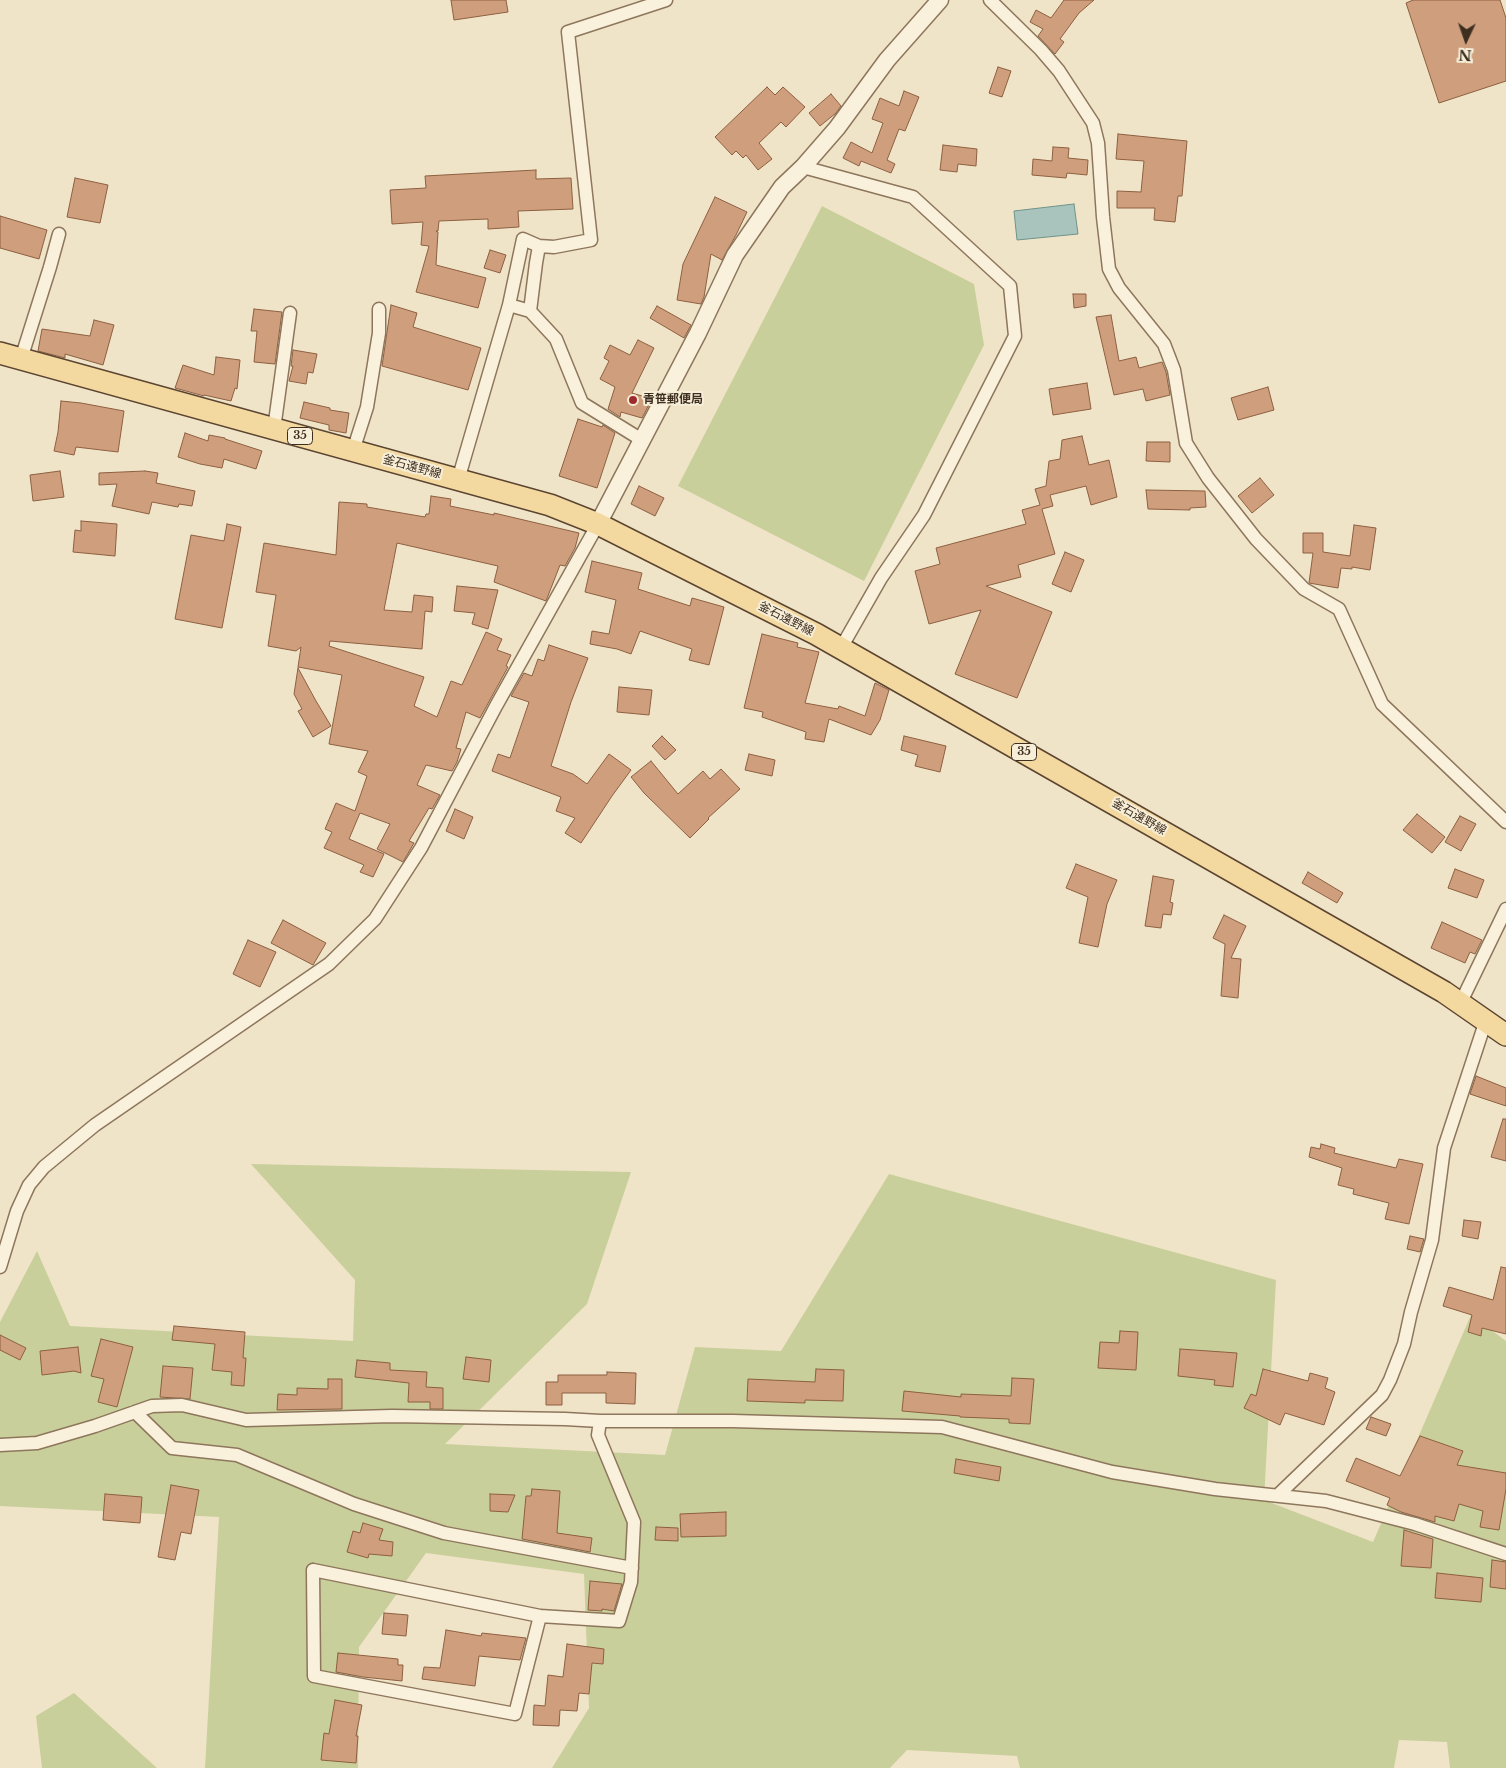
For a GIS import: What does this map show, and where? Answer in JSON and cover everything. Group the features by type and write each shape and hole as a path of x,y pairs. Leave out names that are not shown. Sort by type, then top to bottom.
{"main road":[{"name":"釜石遠野線","path":"0,353 550,505 598,524 841,648 1460,1002 1506,1035"}],"street":[{"path":"458,480 509,304 522,239 539,246 554,247 591,240 568,32 666,0"},
{"path":"0,1267 17,1211 29,1185 44,1167 95,1125 329,964 375,919 421,848 496,706 598,524 698,333 736,255 782,187 838,128 887,60 940,0"},
{"path":"990,0 1042,50 1059,70 1093,123 1098,143 1103,217 1110,269 1119,288 1164,344 1174,370 1186,443 1208,478 1256,539 1304,589 1339,610 1382,704 1506,822"},
{"path":"803,167 913,197 1010,286 1015,336 924,515 881,578 841,648"},
{"path":"21,359 59,234"},
{"path":"530,311 539,246"},
{"path":"509,304 530,311 556,339 582,403 642,440"},
{"path":"353,451 367,407 379,333 379,309"},
{"path":"274,429 290,313"},
{"path":"1460,1002 1506,909"},
{"path":"1278,1495 1382,1395 1390,1380 1404,1344 1411,1312 1432,1240 1444,1148 1486,1020"},
{"path":"0,1445 37,1443 95,1426 152,1406 182,1405 246,1420 392,1416 600,1421 733,1421 942,1427 1112,1472 1215,1489 1326,1501 1416,1524 1506,1554"},
{"path":"135,1412 172,1448 237,1455 354,1504 444,1533 632,1568"},
{"path":"540,1616 515,1714 314,1676 313,1570 540,1616 619,1621 631,1582 634,1522 598,1434 600,1421"}],"green space":[{"path":"822,206 974,284 984,345 864,581 678,486"},
{"path":"251,1164 631,1172 587,1304 445,1444 665,1455 695,1347 781,1351 889,1174 1276,1280 1264,1500 1373,1542 1471,1315 1506,1341 1506,1768 1450,1768 1447,1742 1399,1740 1394,1768 1020,1768 1017,1756 907,1750 890,1768 552,1768 589,1708 584,1574 426,1553 359,1647 358,1768 205,1768 219,1517 0,1506 0,1322 37,1251 70,1326 353,1341 355,1280"},
{"path":"74,1693 157,1768 42,1768 36,1716"}],"water":[{"path":"1074,204 1078,234 1017,240 1014,211"}],"building":[{"path":"451,0 506,0 508,12 454,20"},
{"path":"1064,0 1094,0 1079,13 1060,39 1064,42 1055,54 1038,36 1043,29 1030,22 1036,10 1051,18"},
{"path":"1413,0 1500,0 1506,18 1506,81 1439,103 1406,3"},
{"path":"998,67 1011,71 1002,97 989,93"},
{"path":"767,87 775,95 783,87 805,107 786,127 781,122 759,143 772,159 758,170 746,155 743,158 736,151 732,155 715,137"},
{"path":"904,91 919,97 905,131 899,129 887,160 895,164 891,173 861,161 859,166 843,158 851,142 872,153 883,123 872,119 880,98 899,106"},
{"path":"831,94 841,106 836,113 820,126 809,113"},
{"path":"1118,134 1187,141 1182,196 1178,196 1175,222 1154,220 1155,208 1117,208 1117,191 1141,192 1144,161 1116,159"},
{"path":"943,145 977,149 976,166 958,164 957,172 940,170"},
{"path":"1053,147 1069,148 1068,158 1088,160 1087,175 1067,173 1066,178 1032,175 1033,159 1052,161"},
{"path":"536,170 536,179 571,178 573,209 518,211 519,227 488,229 488,219 439,221 438,231 436,231 438,232 436,265 486,278 478,308 416,292 429,246 421,245 423,222 392,224 390,190 426,188 425,176"},
{"path":"75,178 108,185 100,223 67,217"},
{"path":"715,197 747,212 722,260 711,254 704,297 701,304 677,300 683,264"},
{"path":"0,216 47,230 39,259 0,248"},
{"path":"490,250 506,255 500,273 484,268"},
{"path":"1073,294 1086,294 1086,306 1074,308"},
{"path":"391,305 417,313 413,327 481,348 468,390 382,366"},
{"path":"657,306 691,325 684,338 650,318"},
{"path":"254,309 282,312 275,364 254,362 257,331 251,331"},
{"path":"1111,315 1119,361 1136,357 1139,368 1162,362 1166,372 1170,395 1146,401 1143,389 1114,395 1096,317"},
{"path":"94,320 114,325 103,365 65,354 65,358 38,351 42,329 90,336"},
{"path":"638,340 654,348 632,393 652,399 642,418 621,412 620,417 608,409 615,387 600,379 609,361 604,358 610,345 630,355"},
{"path":"293,350 317,354 313,373 308,372 306,384 289,381 293,366 291,366"},
{"path":"216,357 240,360 237,389 235,388 231,401 175,388 183,365 214,375"},
{"path":"1087,383 1091,409 1053,415 1049,389"},
{"path":"1268,387 1274,410 1238,420 1231,398"},
{"path":"61,401 124,411 118,452 76,447 74,455 54,451"},
{"path":"304,402 330,408 330,410 349,413 346,433 329,430 329,425 300,418"},
{"path":"578,419 602,427 603,425 615,433 597,488 559,476"},
{"path":"185,433 208,441 209,435 225,438 262,451 256,469 224,459 222,468 178,457"},
{"path":"1082,436 1089,465 1109,460 1117,497 1091,505 1086,486 1050,495 1053,506 1042,509 1055,554 1018,565 1021,577 986,586 1052,612 1017,698 955,674 981,610 929,624 915,571 940,564 936,548 1026,524 1022,510 1040,505 1035,489 1046,486 1049,461 1060,459 1062,440"},
{"path":"1147,442 1170,442 1170,462 1146,461"},
{"path":"60,471 64,497 33,501 30,475"},
{"path":"145,471 158,473 156,483 195,491 192,506 179,504 178,507 152,502 149,514 112,506 117,484 99,485 99,473"},
{"path":"1260,478 1274,495 1252,513 1238,496"},
{"path":"639,486 664,498 655,516 631,504"},
{"path":"1146,490 1205,491 1206,507 1190,508 1190,510 1148,509"},
{"path":"431,496 451,499 450,506 494,515 494,513 579,533 575,548 565,566 560,565 546,601 494,582 498,566 397,543 384,610 412,612 414,595 433,597 432,612 425,611 422,649 330,641 329,646 424,677 414,706 437,717 451,681 462,685 486,632 502,639 497,650 511,655 506,666 508,667 480,718 466,712 456,748 461,749 452,771 426,765 417,785 440,795 432,809 429,808 409,841 414,843 403,862 377,849 390,824 360,813 349,839 384,854 373,877 360,872 364,865 324,848 332,832 325,829 336,803 355,811 367,776 358,772 368,751 329,744 342,675 298,667 301,647 296,651 268,646 276,595 256,592 264,543 336,555 339,502 367,504 367,507 425,517 426,514 429,514"},
{"path":"81,521 117,524 115,556 73,552 75,530 81,531"},
{"path":"227,524 241,527 222,628 175,619 191,535 224,541"},
{"path":"1354,525 1376,528 1370,570 1352,567 1352,569 1341,568 1338,588 1309,583 1313,553 1303,553 1303,533 1323,533 1323,552 1350,556"},
{"path":"1065,552 1084,560 1071,592 1052,584"},
{"path":"592,561 642,573 638,589 690,606 692,598 724,607 709,665 689,660 692,649 640,631 631,654 617,649 590,644 592,631 609,634 616,600 585,592"},
{"path":"457,586 498,590 488,629 472,624 475,613 454,611"},
{"path":"762,634 798,643 797,647 819,652 805,703 838,709 839,706 865,716 875,683 889,690 880,720 871,735 829,719 824,742 805,739 806,732 762,717 763,712 744,708"},
{"path":"549,645 588,658 571,702 551,766 573,774 587,784 609,754 631,770 581,843 565,833 575,818 556,811 561,797 492,771 498,754 510,758 529,702 511,696 524,673 532,676 538,659 544,661"},
{"path":"298,668 331,726 313,737 298,711 302,709 294,694"},
{"path":"619,687 652,690 649,715 617,712"},
{"path":"662,736 676,750 665,760 652,746"},
{"path":"904,736 946,746 940,772 915,766 918,755 901,750"},
{"path":"749,754 775,760 772,776 745,770"},
{"path":"651,761 678,794 703,771 710,779 721,769 740,789 708,818 690,838 644,793 631,777"},
{"path":"455,809 473,817 464,839 446,831"},
{"path":"1417,814 1445,837 1432,853 1403,830"},
{"path":"1460,816 1476,824 1461,851 1445,842"},
{"path":"1076,864 1117,880 1107,904 1098,947 1079,943 1088,897 1066,888"},
{"path":"1455,869 1484,880 1477,898 1448,888"},
{"path":"1308,872 1343,893 1337,903 1302,883"},
{"path":"1153,876 1174,880 1170,902 1173,903 1171,915 1163,914 1161,928 1145,926"},
{"path":"1224,915 1246,926 1231,958 1241,959 1238,998 1221,996 1225,944 1213,938"},
{"path":"283,920 326,943 313,965 271,943"},
{"path":"1442,922 1482,940 1475,954 1470,952 1465,963 1431,948"},
{"path":"248,940 276,952 260,987 233,974"},
{"path":"1476,1076 1506,1088 1506,1106 1470,1094"},
{"path":"1503,1119 1506,1119 1506,1161 1491,1157"},
{"path":"1321,1144 1335,1148 1334,1153 1396,1168 1399,1159 1423,1164 1409,1224 1385,1219 1389,1203 1353,1194 1354,1189 1338,1185 1342,1168 1309,1157 1311,1147 1320,1149"},
{"path":"1464,1220 1481,1222 1478,1239 1462,1236"},
{"path":"1410,1236 1424,1239 1420,1252 1407,1249"},
{"path":"1501,1267 1506,1268 1506,1334 1482,1328 1481,1336 1468,1332 1472,1315 1443,1306 1449,1287 1493,1300"},
{"path":"174,1326 245,1332 243,1358 246,1358 244,1386 231,1385 232,1372 212,1370 215,1344 172,1340"},
{"path":"1120,1331 1138,1332 1136,1370 1098,1368 1100,1342 1119,1343"},
{"path":"0,1335 26,1348 20,1360 0,1350"},
{"path":"101,1339 133,1347 117,1407 98,1402 104,1379 91,1376"},
{"path":"78,1347 81,1373 74,1371 42,1375 40,1351"},
{"path":"1180,1349 1237,1353 1233,1387 1214,1385 1215,1380 1178,1376"},
{"path":"466,1357 491,1360 489,1382 463,1379"},
{"path":"357,1360 390,1363 390,1370 427,1372 426,1387 443,1388 443,1409 430,1409 430,1402 408,1402 409,1383 355,1377"},
{"path":"163,1366 193,1368 190,1399 160,1397"},
{"path":"816,1369 844,1370 843,1401 805,1400 805,1403 747,1401 748,1379 815,1382"},
{"path":"1263,1369 1308,1381 1310,1373 1328,1378 1325,1388 1335,1392 1324,1425 1285,1413 1280,1425 1244,1408 1251,1394 1256,1396"},
{"path":"607,1372 636,1373 635,1404 606,1403 606,1393 562,1393 562,1405 546,1405 546,1382 558,1382 558,1375 607,1375"},
{"path":"1012,1378 1034,1379 1030,1424 1009,1423 1009,1419 960,1417 902,1411 904,1391 961,1397 961,1394 1011,1396"},
{"path":"328,1379 342,1379 342,1409 277,1410 278,1394 297,1395 297,1388 328,1389"},
{"path":"1371,1417 1391,1424 1386,1436 1366,1429"},
{"path":"1420,1436 1463,1451 1457,1465 1506,1473 1506,1489 1499,1530 1480,1527 1483,1511 1459,1504 1454,1521 1435,1516 1435,1522 1401,1512 1387,1505 1390,1498 1346,1481 1356,1458 1400,1476"},
{"path":"956,1459 1001,1467 999,1481 954,1473"},
{"path":"171,1485 199,1490 191,1534 181,1532 175,1560 158,1557"},
{"path":"532,1489 560,1491 557,1533 592,1538 590,1552 522,1539 526,1496 531,1496"},
{"path":"105,1494 142,1497 140,1523 103,1520"},
{"path":"490,1494 515,1495 508,1512 490,1511"},
{"path":"726,1512 726,1536 681,1537 680,1514"},
{"path":"363,1523 383,1529 379,1540 393,1542 392,1556 369,1554 368,1558 347,1552 353,1531 360,1533"},
{"path":"656,1527 678,1528 678,1541 655,1540"},
{"path":"1404,1530 1433,1539 1431,1568 1401,1566"},
{"path":"1492,1560 1506,1562 1506,1589 1490,1587"},
{"path":"1437,1573 1483,1578 1481,1602 1435,1598"},
{"path":"590,1581 622,1584 614,1611 602,1609 602,1611 588,1610"},
{"path":"384,1613 408,1615 406,1636 382,1634"},
{"path":"446,1630 481,1636 482,1633 526,1638 520,1660 479,1656 475,1686 422,1679 424,1667 440,1668"},
{"path":"567,1644 604,1649 603,1664 592,1663 589,1694 579,1693 577,1711 560,1710 559,1726 533,1725 534,1705 545,1706 548,1675 563,1677"},
{"path":"338,1653 398,1659 398,1665 403,1665 402,1681 336,1672"},
{"path":"335,1700 362,1705 356,1736 358,1736 356,1763 321,1760 324,1733 329,1734"}],"place":[{"name":"青笹郵便局","path":"633,400"}]}
